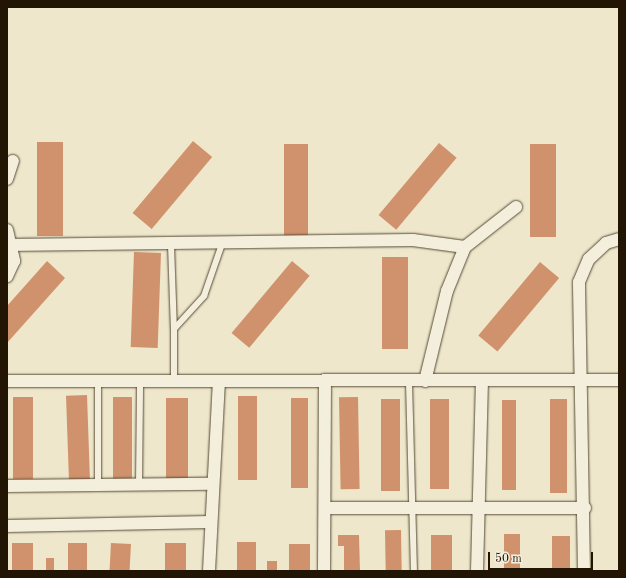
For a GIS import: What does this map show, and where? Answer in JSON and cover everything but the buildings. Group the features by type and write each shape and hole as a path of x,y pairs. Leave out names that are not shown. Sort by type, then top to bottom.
{"street":[{"path":"7,179 14,161"},
{"path":"425,381 447,291 464,247 516,208"},
{"path":"7,230 14,261 7,276"},
{"path":"584,571 585,508 580,382 579,282 589,259 606,243 619,238"},
{"path":"10,245 171,245 413,240 464,247"},
{"path":"7,380 98,379 140,381 174,379 219,383 425,381 580,382 619,380"},
{"path":"324,571 325,382"},
{"path":"477,571 482,382"},
{"path":"209,571 211,484 219,383"},
{"path":"7,486 211,484"},
{"path":"325,508 585,508"},
{"path":"7,526 210,522"}],"lane":[{"path":"174,329 204,296 222,244"},
{"path":"171,245 174,379"},
{"path":"98,379 98,486"},
{"path":"139,485 140,381"},
{"path":"409,382 414,571"}]}
